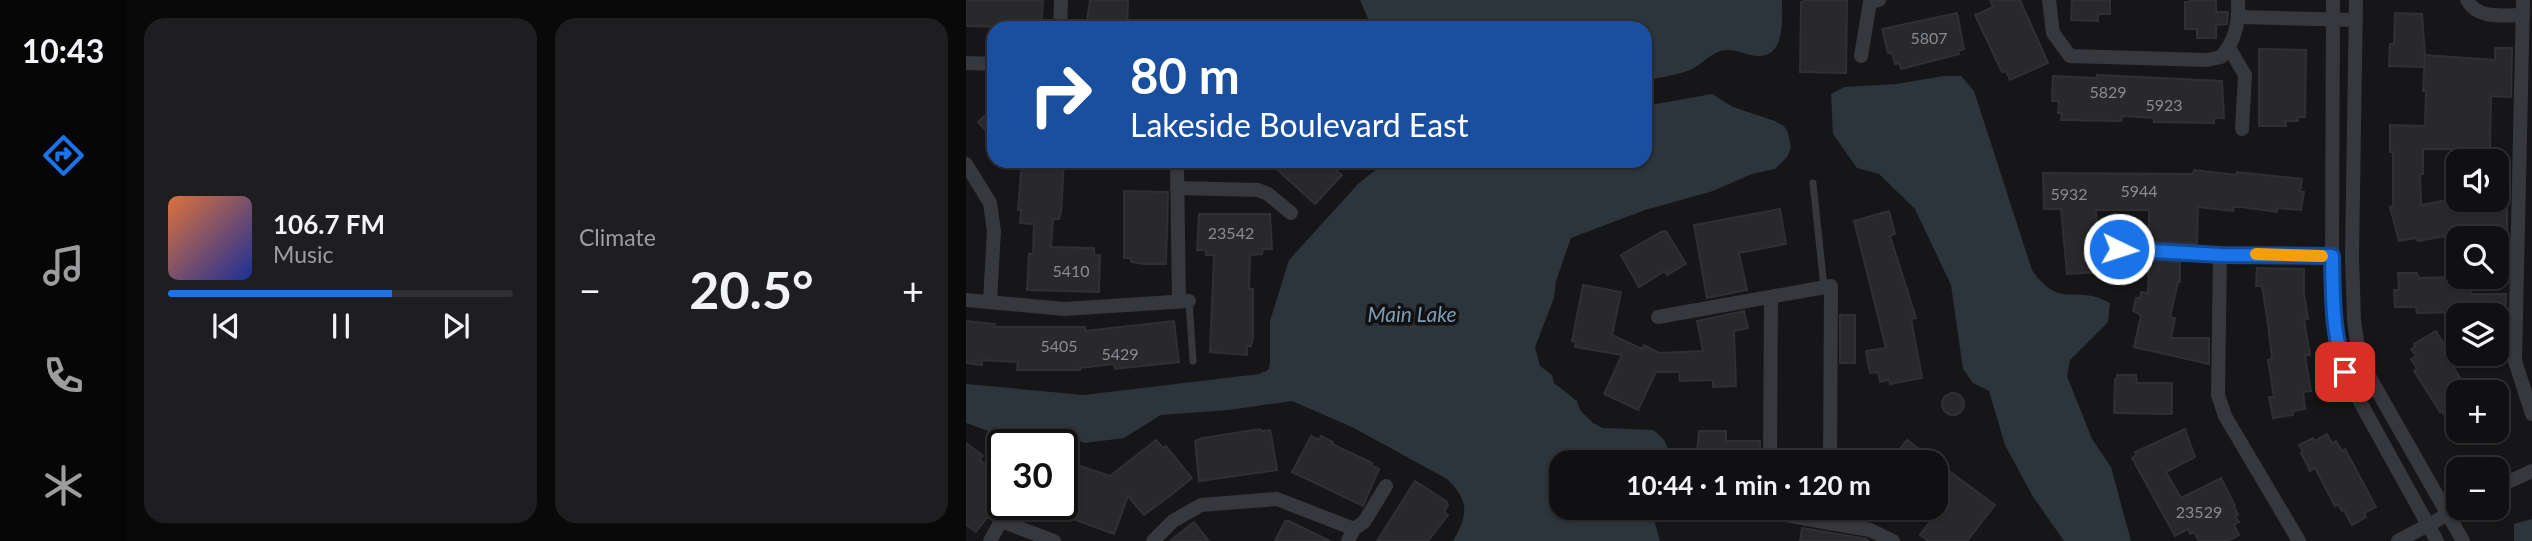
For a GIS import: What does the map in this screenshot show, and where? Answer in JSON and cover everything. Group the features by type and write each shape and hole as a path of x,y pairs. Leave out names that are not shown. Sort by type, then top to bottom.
{"street":[{"path":"1060,21 1061,0"},
{"path":"2049,0 2053,33 2070,56 2207,60 2225,52 2234,39 2239,17 2238,0"},
{"path":"2333,0 2332,256 2336,342 2345,372 2437,541"},
{"path":"2356,0 2352,257 2357,342 2369,376 2446,498"},
{"path":"2467,0 2485,15 2523,7 2526,171 2515,361 2532,414"},
{"path":"1861,56 1872,1"},
{"path":"2239,17 2356,20"},
{"path":"2225,52 2245,75 2242,129"},
{"path":"966,62 987,64"},
{"path":"966,164 990,203 994,231 990,301"},
{"path":"966,300 1064,309 1184,301 1177,168"},
{"path":"1178,188 1258,190 1268,194 1291,213"},
{"path":"2119,249 2220,255 2332,256"},
{"path":"2220,255 2218,395 2225,416 2299,541"},
{"path":"1658,317 1828,287 1830,450"},
{"path":"1770,450 1771,298"},
{"path":"2516,335 2532,335"},
{"path":"2509,482 2532,471"},
{"path":"1153,541 1173,521 1201,505 1277,499 1351,535 1364,522 1386,486"},
{"path":"2398,541 2446,515"},
{"path":"1843,520 1893,541"},
{"path":"2457,520 2463,541"},
{"path":"990,541 1001,521 1054,541"}],"lane":[{"path":"1813,183 1828,287"},
{"path":"1184,301 1193,360"}],"water":[{"path":"1360,0 1782,0 1782,26 1778,44 1773,51 1757,56 1725,50 1687,71 1652,79 1652,21 1369,21"},
{"path":"1943,76 1961,76 1974,91 2032,270 2051,290 2087,295 2110,303 2108,322 2070,360 2067,376 2092,439 2111,467 2131,541 2064,541 2032,495 2005,445 1989,391 1973,383 1963,369 1951,285 1915,209 1879,174 1857,168 1833,134 1831,94 1844,87 1897,84"},
{"name":"Main Lake","path":"1712,94 1733,107 1784,126 1791,147 1788,156 1775,169 1752,174 1713,191 1645,210 1571,238 1556,281 1554,298 1535,347 1540,366 1552,375 1554,383 1577,401 1580,410 1593,423 1603,428 1653,430 1661,436 1669,450 1549,450 1549,520 1654,520 1660,541 1453,541 1462,523 1464,509 1460,494 1447,479 1352,427 1292,401 1229,410 1161,415 1124,438 1085,443 1078,441 1078,429 987,431 966,423 966,384 1084,395 1259,374 1268,370 1270,321 1289,260 1358,184 1377,168 1652,168 1652,105"},
{"path":"2532,519 2532,541 2514,541 2514,524"}],"building":[{"path":"966,0 1043,0 1042,21 987,21 987,27 966,26"},
{"path":"1090,0 1128,0 1127,21 1087,21"},
{"path":"1847,0 1846,73 1800,72 1801,2"},
{"path":"1990,0 2020,0 2048,63 2010,80 2006,71 2002,72 1975,15 1993,7"},
{"path":"2072,0 2110,0 2110,14 2098,14 2098,21 2071,20"},
{"path":"2216,0 2216,12 2228,12 2227,24 2216,25 2216,38 2197,38 2197,29 2185,29 2185,2"},
{"path":"1957,13 1964,49 1958,51 1959,54 1901,69 1899,63 1895,64 1892,53 1888,53 1882,29"},
{"path":"2395,13 2422,14 2424,67 2389,66 2390,44 2394,44"},
{"path":"2495,48 2512,48 2511,97 2491,96 2490,149 2423,149 2423,174 2420,174 2421,205 2446,200 2446,212 2507,212 2507,226 2446,226 2446,236 2399,241 2390,207 2393,206 2393,152 2390,152 2390,125 2425,126 2426,91 2423,91 2425,55 2495,60"},
{"path":"2259,49 2306,50 2305,117 2297,117 2298,121 2285,121 2286,126 2259,126"},
{"path":"2097,75 2222,81 2224,118 2214,118 2214,123 2154,122 2154,118 2122,116 2121,121 2061,120 2062,113 2058,113 2059,101 2052,101 2053,76 2097,78"},
{"path":"987,114 987,132 978,122"},
{"path":"1021,168 1064,168 1061,213 1059,219 1053,219 1051,247 1094,248 1094,255 1100,255 1099,292 1027,290 1029,254 1033,254 1034,224 1020,223 1021,210 1018,210"},
{"path":"1276,168 1338,168 1336,170 1342,175 1315,204"},
{"path":"2194,170 2302,179 2300,192 2304,192 2301,210 2277,208 2277,212 2234,207 2233,211 2198,207 2197,244 2149,241 2149,210 2096,210 2099,272 2067,274 2061,209 2044,209 2043,173 2193,174"},
{"path":"1124,191 1168,192 1166,264 1144,264 1124,258"},
{"path":"1780,209 1786,244 1739,253 1747,290 1707,298 1694,225"},
{"path":"1889,211 1895,234 1890,236 1916,318 1911,319 1922,378 1890,384 1889,380 1880,382 1878,372 1870,373 1866,351 1886,348 1854,221"},
{"path":"1199,214 1270,214 1272,249 1263,249 1262,254 1250,255 1249,289 1253,289 1253,338 1251,346 1247,346 1247,355 1210,352 1214,255 1206,255 1206,250 1197,250"},
{"path":"1666,231 1686,264 1667,275 1665,271 1639,287 1621,255"},
{"path":"2149,260 2180,262 2180,282 2170,317 2175,318 2171,338 2209,338 2209,364 2134,347 2141,315 2133,311 2136,298 2140,299 2141,292 2148,293"},
{"path":"2257,268 2304,269 2308,319 2304,320 2310,355 2305,356 2311,391 2303,392 2305,409 2293,411 2293,415 2273,418 2269,397 2274,397 2268,360 2272,359 2262,286 2256,286"},
{"path":"2398,273 2417,273 2419,278 2446,277 2446,289 2471,289 2471,294 2506,294 2506,303 2446,303 2446,312 2417,313 2416,307 2395,307 2394,290 2399,290"},
{"path":"1583,285 1621,292 1612,335 1642,349 1644,345 1659,353 1703,351 1697,321 1744,311 1748,328 1734,331 1736,386 1713,387 1713,380 1680,381 1679,372 1656,372 1638,410 1604,394 1622,355 1575,347 1576,342 1572,341"},
{"path":"1840,315 1855,315 1855,363 1840,363"},
{"path":"966,321 995,324 994,327 1085,327 1085,331 1174,321 1179,362 1115,369 1114,364 1080,370 1017,370 1018,362 982,360 982,365 966,363"},
{"path":"2436,331 2446,347 2446,366 2453,366 2461,380 2446,380 2446,418 2414,371 2417,369 2411,359 2416,356 2411,349 2415,347 2414,344"},
{"path":"2117,375 2136,375 2137,383 2172,383 2172,414 2114,413"},
{"path":"1953,393 1961,396 1964,404 1961,412 1953,415 1945,412 1942,404 1945,396"},
{"path":"1260,429 1270,430 1277,470 1199,481 1195,441"},
{"path":"2185,429 2195,457 2166,472 2181,498 2221,478 2235,506 2238,515 2235,516 2239,522 2234,525 2239,535 2228,541 2199,541 2194,532 2190,534 2188,529 2175,536 2132,458 2136,455 2135,452"},
{"path":"1699,431 1726,431 1726,441 1760,441 1760,450 1697,450"},
{"path":"2327,434 2332,443 2336,441 2342,451 2345,449 2376,507 2364,513 2366,517 2352,525 2344,510 2342,511 2338,504 2335,506 2315,468 2310,471 2301,453 2303,452 2299,445 2313,438 2315,441"},
{"path":"1311,436 1319,440 1321,436 1379,469 1363,506 1292,472"},
{"path":"1156,440 1163,448 1166,446 1192,478 1144,515 1128,496 1114,534 1076,520 1078,520 1078,465 1110,476"},
{"path":"1907,440 1921,450 1899,450"},
{"path":"966,443 983,456 980,460 987,466 987,518 976,532 966,525"},
{"path":"1948,470 1995,505 1967,541 1929,541 1920,535 1931,520 1948,520"},
{"path":"1415,481 1446,501 1448,505 1444,512 1448,515 1428,541 1377,541"},
{"path":"1285,521 1289,521 1330,541 1275,541"},
{"path":"1194,522 1209,541 1170,541"},
{"path":"1802,528 1867,539 1868,541 1800,541"}],"slow traffic":[{"path":"2256,254 2322,256"}],"route":[{"path":"2119,249 2220,255 2332,256 2333,317 2336,342 2345,372"}]}
